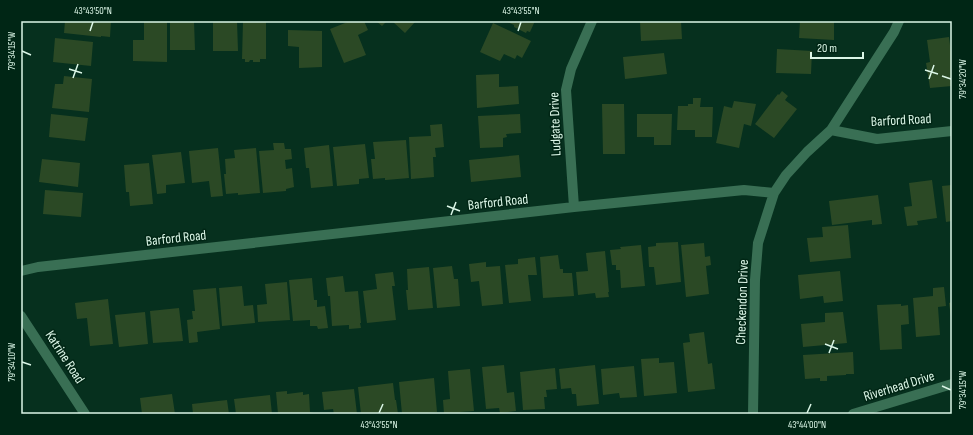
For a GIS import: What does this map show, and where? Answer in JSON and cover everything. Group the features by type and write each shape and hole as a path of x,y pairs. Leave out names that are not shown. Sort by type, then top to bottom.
{"street":[{"name":"Ludgate Drive","path":"574,207 566,90 571,69 592,21"},
{"path":"774,193 786,175 807,152 831,130 894,32 899,21"},
{"name":"Barford Road","path":"831,130 877,138 952,131"},
{"name":"Barford Road","path":"21,270 574,207 744,190 774,193"},
{"name":"Checkendon Drive","path":"753,414 755,280 757,251 758,243 774,193"},
{"name":"Katrine Road","path":"21,316 85,414"},
{"name":"Riverhead Drive","path":"853,414 952,384"}],"building":[{"path":"65,21 111,21 110,37 64,33"},
{"path":"144,21 167,21 167,62 133,61 133,40 144,40"},
{"path":"170,21 194,21 195,50 170,50"},
{"path":"213,21 237,21 238,51 213,51"},
{"path":"243,21 266,22 266,59 260,59 260,62 253,62 253,60 250,60 249,62 245,62 245,59 242,59"},
{"path":"350,21 364,21 368,30 358,35 366,55 344,63 330,29"},
{"path":"376,21 387,21 382,26"},
{"path":"392,21 416,21 405,33"},
{"path":"505,21 535,21 530,32 527,31 526,33"},
{"path":"640,21 681,21 682,39 641,41"},
{"path":"800,21 834,21 834,40 799,38"},
{"path":"493,23 531,41 522,58 517,55 515,59 504,54 500,61 480,52"},
{"path":"288,30 322,31 322,67 299,68 299,47 288,46"},
{"path":"949,37 952,61 952,86 930,88 926,63 930,62 927,40"},
{"path":"55,38 93,42 91,66 53,62"},
{"path":"777,49 812,51 811,74 776,73"},
{"path":"664,53 667,74 625,79 623,57"},
{"path":"499,74 499,87 518,86 519,104 477,108 476,75"},
{"path":"64,76 92,79 89,112 52,108 55,84 63,84"},
{"path":"782,91 788,96 785,100 797,109 774,138 755,124"},
{"path":"693,98 701,98 700,107 713,107 712,137 695,137 695,130 677,130 678,106 688,106 688,104 693,104"},
{"path":"734,101 756,104 751,126 744,124 739,148 716,143 724,106 732,108"},
{"path":"602,104 624,104 625,154 603,154"},
{"path":"51,114 88,118 85,141 49,137"},
{"path":"520,114 521,133 506,134 507,137 503,138 503,147 480,148 478,116"},
{"path":"637,114 672,114 671,145 654,145 654,137 637,137"},
{"path":"442,124 444,147 435,148 436,157 433,157 434,177 411,179 409,137 431,136 430,125"},
{"path":"406,140 409,178 386,180 385,178 373,179 371,159 375,159 373,142"},
{"path":"273,143 284,143 285,149 291,149 292,159 285,160 286,169 292,168 294,187 286,189 286,191 263,193 259,151 274,150"},
{"path":"365,144 369,178 359,179 359,184 337,186 333,147"},
{"path":"329,145 333,186 311,188 309,168 306,168 304,148"},
{"path":"218,148 223,196 211,197 209,181 192,183 189,151"},
{"path":"256,148 260,193 238,195 238,193 226,194 224,174 226,174 225,159 235,158 234,150"},
{"path":"181,152 185,183 166,185 166,193 157,194 152,155"},
{"path":"519,155 521,177 471,182 469,160"},
{"path":"42,159 80,163 78,187 39,182"},
{"path":"149,163 153,204 130,206 129,192 126,192 124,165"},
{"path":"932,180 937,218 917,221 918,225 907,226 904,207 912,206 909,183"},
{"path":"952,185 952,221 946,222 942,186"},
{"path":"45,190 83,193 81,217 43,214"},
{"path":"878,195 882,224 872,225 872,220 832,225 829,201"},
{"path":"848,225 851,258 810,262 807,238 823,237 822,227"},
{"path":"678,242 681,282 656,285 654,267 649,267 648,247 656,246 656,243"},
{"path":"704,243 705,257 710,256 711,265 706,266 709,294 686,297 681,245"},
{"path":"641,245 645,286 621,288 620,270 616,270 616,265 612,265 610,250 621,249 620,247"},
{"path":"605,251 609,297 596,298 595,293 578,295 576,272 588,271 586,253"},
{"path":"558,255 560,269 563,269 563,273 572,273 574,296 543,298 540,257"},
{"path":"535,257 537,275 528,275 531,301 509,303 505,265 518,264 518,259"},
{"path":"486,262 486,267 500,266 503,304 482,306 479,281 471,282 469,264"},
{"path":"452,266 454,279 458,279 460,306 437,308 433,268"},
{"path":"429,267 433,308 408,310 406,290 408,290 407,269"},
{"path":"840,271 843,301 824,303 823,296 800,299 798,275"},
{"path":"393,272 395,286 392,286 396,320 367,323 363,291 377,289 375,274"},
{"path":"343,276 345,292 358,291 361,328 349,329 349,325 332,326 330,296 328,296 326,278"},
{"path":"312,278 314,300 317,300 317,307 325,306 328,328 318,329 317,326 310,326 310,320 293,321 289,280"},
{"path":"287,282 290,320 258,322 257,305 267,304 265,284"},
{"path":"242,286 244,306 253,305 255,323 222,326 219,288"},
{"path":"944,287 946,306 938,307 940,335 916,337 913,298 933,296 933,288"},
{"path":"216,288 220,329 197,332 198,342 189,343 187,320 193,319 192,311 195,311 193,290"},
{"path":"108,299 113,344 90,346 87,318 77,319 75,303"},
{"path":"952,302 952,317 951,317 949,303"},
{"path":"901,304 901,306 908,305 909,324 901,325 902,349 880,350 877,305"},
{"path":"179,308 183,341 153,343 150,311"},
{"path":"145,312 148,344 119,347 115,315"},
{"path":"843,312 847,343 803,347 801,324 825,322 825,313"},
{"path":"704,332 708,364 712,363 715,389 688,392 683,343 690,342 689,334"},
{"path":"853,352 854,374 827,376 827,381 820,381 820,378 805,379 803,355"},
{"path":"659,358 659,363 674,362 677,393 644,396 641,359"},
{"path":"504,365 507,393 514,392 516,411 500,413 499,408 486,409 482,367"},
{"path":"595,365 599,404 577,406 576,394 572,394 571,388 561,389 559,369"},
{"path":"634,366 637,397 620,398 619,393 603,395 601,369"},
{"path":"555,368 557,389 546,390 547,397 544,397 545,409 523,410 520,372"},
{"path":"470,369 474,411 460,412 461,414 444,414 443,400 450,399 448,371"},
{"path":"434,378 437,412 402,414 399,382"},
{"path":"393,383 398,414 361,414 358,387"},
{"path":"354,389 357,414 334,414 333,409 324,410 322,392"},
{"path":"287,391 287,394 303,392 303,395 309,394 310,412 314,414 278,414 276,392"},
{"path":"172,394 175,414 142,414 140,398"},
{"path":"270,395 272,414 236,414 234,399"},
{"path":"227,400 229,414 193,414 192,404"}]}
